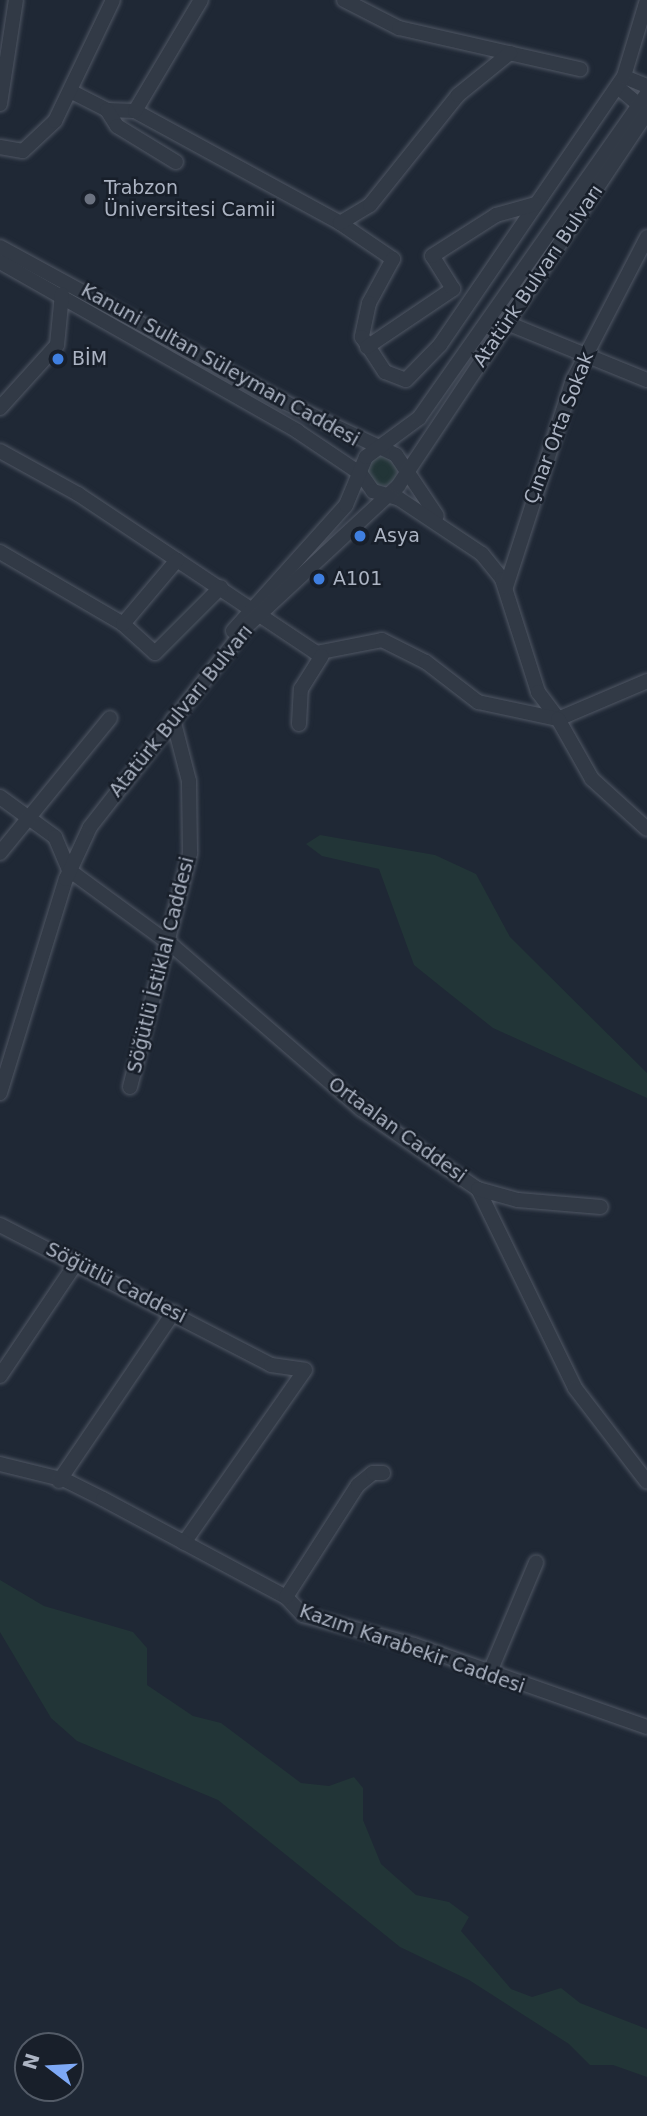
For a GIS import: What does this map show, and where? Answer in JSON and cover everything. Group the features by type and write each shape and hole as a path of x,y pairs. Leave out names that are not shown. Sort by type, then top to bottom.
{"street":[{"path":"0,104 16,0"},
{"path":"0,147 17,152 30,146 74,93 113,0"},
{"path":"135,111 201,0"},
{"path":"344,0 399,28 580,69"},
{"path":"74,93 107,110 135,111 340,222 393,259 364,317 367,347 392,378 406,380 420,370 624,76 646,0"},
{"path":"367,347 453,289 432,256 496,215 532,207 623,84 647,11"},
{"path":"340,222 370,205 458,95 510,53"},
{"path":"623,84 647,86"},
{"path":"623,84 644,104"},
{"name":"Atatürk Bulvarı Bulvarı","path":"0,1093 67,864 106,804 256,611 404,474 507,323 644,104"},
{"name":"Atatürk Bulvarı Bulvarı","path":"0,1067 67,864 97,803 336,517 361,474 366,457 382,450 419,418 644,104"},
{"path":"107,110 117,125 176,162"},
{"name":"Çınar Orta Sokak","path":"506,588 584,355 647,237"},
{"name":"Kanuni Sultan Süleyman Caddesi","path":"0,247 396,455 404,474 450,530"},
{"name":"Kanuni Sultan Süleyman Caddesi","path":"0,262 62,294 361,474 373,491 386,493 450,530 492,563 506,588 538,692 558,719 592,779 647,829"},
{"path":"0,408 57,345 62,294"},
{"path":"507,323 647,380"},
{"path":"0,451 177,559 323,656"},
{"path":"0,552 123,624 155,653 221,587"},
{"path":"123,624 177,559"},
{"path":"299,724 301,689 323,656 382,640 426,662 478,702 558,719 647,681"},
{"path":"0,853 110,718"},
{"name":"Söğütlü İstiklal Caddesi","path":"130,1087 169,943 191,828 189,782 173,719"},
{"name":"Ortaalan Caddesi","path":"0,797 55,837 67,864 169,943 361,1109 478,1189 575,1388 647,1482"},
{"path":"478,1189 518,1200 601,1207"},
{"name":"Söğütlü Caddesi","path":"0,1225 174,1312 271,1365 305,1370 184,1543"},
{"path":"0,1376 77,1262"},
{"path":"58,1481 174,1312"},
{"name":"Kazım Karabekir Caddesi","path":"0,1464 58,1481 184,1543 286,1597 303,1615 647,1727"},
{"path":"286,1597 358,1485 373,1472 383,1473"},
{"path":"489,1674 536,1563"}],"shaded area":[{"path":"382,456 393,460 397,471 393,482 382,486 371,482 367,471 371,460"},
{"path":"320,835 435,855 476,874 510,937 647,1073 647,1098 493,1028 450,994 414,965 379,869 322,856 306,844"},
{"path":"0,1580 44,1606 133,1632 147,1648 147,1685 193,1716 221,1723 301,1783 329,1786 354,1777 363,1788 363,1820 381,1864 416,1895 449,1902 469,1917 461,1931 511,1989 532,1997 561,1988 580,2003 647,2029 647,2077 613,2065 590,2065 569,2044 469,1980 400,1947 218,1800 77,1741 51,1718 0,1632"}],"place":[{"name":"Trabzon Üniversitesi Camii","path":"90,199"},
{"name":"BİM","path":"58,359"},
{"name":"Asya","path":"360,536"},
{"name":"A101","path":"319,579"}]}
